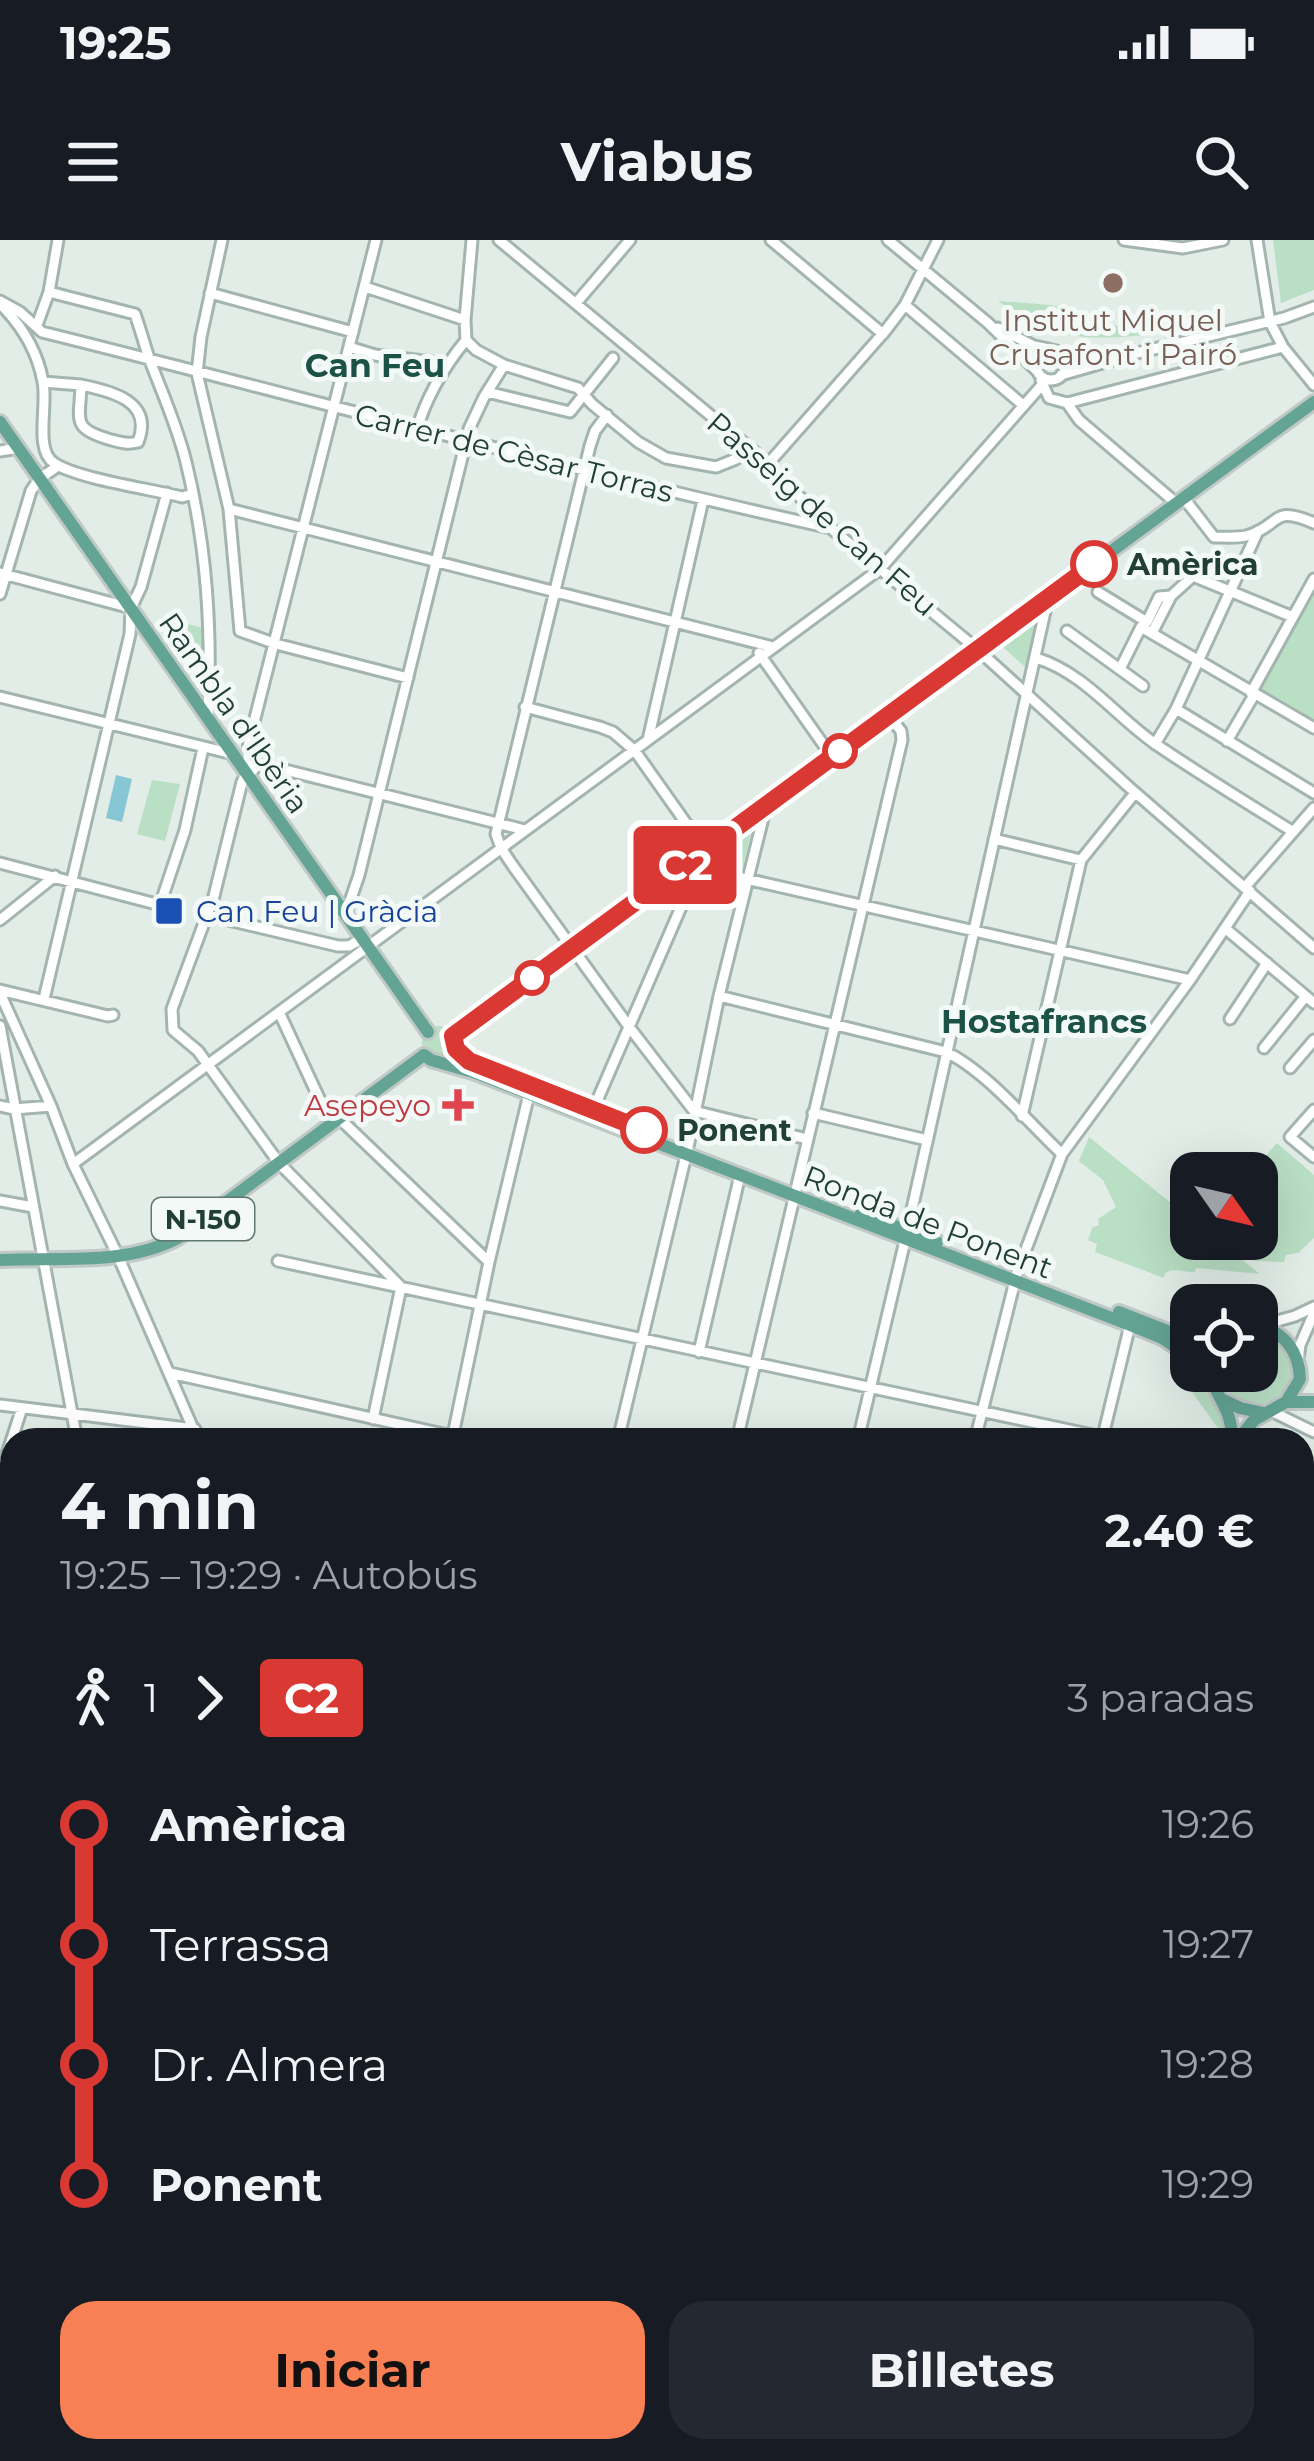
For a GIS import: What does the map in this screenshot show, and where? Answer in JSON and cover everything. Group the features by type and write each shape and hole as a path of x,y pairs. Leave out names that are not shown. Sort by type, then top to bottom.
{"main road":[{"path":"454,1043 443,1029 428,1032 422,1044 424,1055 442,1062 451,1057 454,1043 573,948 693,865 705,850 1314,402"},
{"name":"Rambla d'Ibèria","path":"0,422 428,1032"},
{"name":"Ronda de Ponent","path":"454,1043 477,1065 740,1175 794,1192"},
{"name":"N-150","path":"0,1260 118,1256 145,1252 178,1238 424,1055"},
{"name":"Ronda de Ponent","path":"442,1062 1170,1332"},
{"name":"Ronda de Ponent","path":"1016,1277 1170,1343"},
{"path":"1278,1337 1314,1378"},
{"path":"1246,1428 1286,1402 1298,1386 1299,1362"},
{"path":"1218,1392 1233,1428"},
{"path":"1222,1400 1268,1412"},
{"path":"1286,1402 1314,1402"}],"street":[{"path":"33,350 50,292 58,240"},
{"path":"221,240 197,373 229,509 242,633 408,679"},
{"path":"248,775 247,754 376,240"},
{"path":"417,429 431,391 466,340 472,240"},
{"name":"Passeig de Can Feu","path":"499,240 768,464 831,528 977,649 1314,948"},
{"path":"577,302 631,240"},
{"path":"772,240 883,334"},
{"path":"888,240 1050,379 1314,308"},
{"path":"768,464 883,334 905,305 938,240"},
{"path":"1124,240 1184,248 1223,240"},
{"path":"1257,240 1270,322 1283,347 1314,385"},
{"path":"364,287 465,320"},
{"path":"50,292 135,314 168,401 193,494 210,611 208,718"},
{"path":"210,293 353,332"},
{"path":"0,302 33,350 44,382 43,443 48,458 58,466 182,497 193,494"},
{"name":"Carrer de Cèsar Torras","path":"0,302 39,328 197,373 831,528"},
{"path":"905,305 1023,405"},
{"path":"988,323 1056,352 1066,362 1060,376 1066,404 1079,420 1179,500 1214,537 1258,531 1282,514 1314,523"},
{"path":"466,340 504,365 578,388 638,442 666,458 716,467 736,459 746,445"},
{"path":"487,392 565,412 574,408 626,343"},
{"path":"350,347 376,356 447,364"},
{"path":"1137,353 1080,356 1046,351 1038,359 1042,386 1049,398 1066,404 1283,347"},
{"path":"346,914 472,419 504,365"},
{"path":"44,382 81,385 120,394 137,412 142,430 138,442 127,444 83,429 81,385"},
{"path":"73,1164 366,942 880,569 1042,386"},
{"path":"607,415 595,431 584,470 496,834 501,848 694,1111 807,1139"},
{"path":"0,451 21,453 43,443"},
{"path":"0,595 26,506 39,478 58,466"},
{"path":"44,999 130,634 131,608 167,493"},
{"path":"648,741 703,500"},
{"path":"229,509 772,647"},
{"path":"1155,744 1176,710 1258,531"},
{"path":"4,574 131,608"},
{"path":"1152,633 1171,596 1196,576 1293,617"},
{"path":"1227,741 1314,579"},
{"path":"1098,592 1152,633 1314,728"},
{"path":"1120,669 1160,596 1171,596"},
{"path":"861,1428 1048,598"},
{"path":"1067,631 1143,686"},
{"path":"751,642 832,757"},
{"path":"1036,658 1057,664 1155,744 1292,831"},
{"path":"0,697 233,754"},
{"path":"526,706 613,732 635,751 705,850"},
{"path":"1176,710 1314,794"},
{"path":"740,1428 902,740 902,732 889,716"},
{"path":"0,863 160,904 185,830 203,748"},
{"path":"401,1287 279,1163 198,1052 173,1030 172,1009 207,915 242,782 256,767 266,765 526,830"},
{"path":"1022,1116 1082,857 1135,793"},
{"path":"621,1428 766,806"},
{"path":"978,1428 1016,1277 1062,1154 1226,929 1248,889 1314,808"},
{"path":"994,839 1082,857"},
{"path":"593,1110 693,865 1190,980"},
{"path":"0,920 55,876"},
{"path":"207,915 338,946 366,942"},
{"path":"1226,929 1310,1000 1264,1048"},
{"path":"1230,1019 1267,963"},
{"path":"0,992 113,1015"},
{"path":"0,992 194,1428"},
{"path":"719,996 946,1052 982,1077 1062,1154"},
{"path":"279,1012 335,1121 489,1262"},
{"path":"0,1026 75,1428"},
{"path":"1290,1068 1314,1040"},
{"path":"455,1428 529,1094"},
{"path":"0,1106 50,1106"},
{"path":"1314,1110 1290,1137 1314,1157"},
{"path":"813,1113 927,1140"},
{"path":"699,1352 740,1175"},
{"path":"0,1201 33,1207"},
{"path":"278,1261 1055,1428"},
{"path":"373,1419 401,1287"},
{"path":"1278,1321 1314,1310"},
{"path":"1299,1362 1314,1310"},
{"path":"1104,1428 1130,1325"},
{"path":"170,1373 411,1428"},
{"path":"0,1405 153,1428"},
{"path":"15,1428 22,1408"},
{"path":"1268,1412 1305,1428"}],"green space":[{"path":"1273,240 1314,240 1314,290 1281,303"},
{"path":"998,301 1051,305 1146,335 1068,334 1035,323"},
{"path":"1310,586 1314,589 1314,728 1251,693"},
{"path":"161,617 203,628 204,656 185,655"},
{"path":"1033,622 1035,626 1025,667 1003,647"},
{"path":"152,780 180,784 165,841 137,834"},
{"path":"752,828 742,871 709,861 710,860"},
{"path":"439,1026 451,1031 456,1043 451,1055 439,1060 427,1055 422,1043 427,1031"},
{"path":"1089,1137 1170,1202 1170,1260 1242,1260 1260,1274 1196,1268 1195,1272 1169,1271 1164,1278 1095,1252 1097,1244 1088,1240 1092,1228 1116,1207 1103,1180 1079,1161"},
{"path":"1277,1143 1314,1175 1314,1238 1298,1253 1286,1255 1284,1262 1253,1260 1278,1260 1278,1152 1269,1152"},
{"path":"1278,1342 1282,1345 1292,1370 1289,1384 1267,1402 1238,1401 1229,1392 1278,1392"},
{"path":"1192,1392 1209,1392 1222,1418 1223,1428 1218,1428"}],"water":[{"path":"116,775 132,779 122,822 106,818"}],"bus line":[{"name":"C2","path":"644,1130 469,1061 456,1049 453,1036 1094,564"}],"place":[{"name":"Institut Miquel Crusafont i Pairó","path":"1113,283"},
{"name":"Amèrica","path":"1094,564"},
{"name":"Can Feu | Gràcia","path":"169,911"},
{"name":"Asepeyo","path":"458,1105"},
{"name":"Ponent","path":"644,1130"}],"district":[{"name":"Can Feu","path":"375,365"},
{"name":"Hostafrancs","path":"1044,1021"}]}
